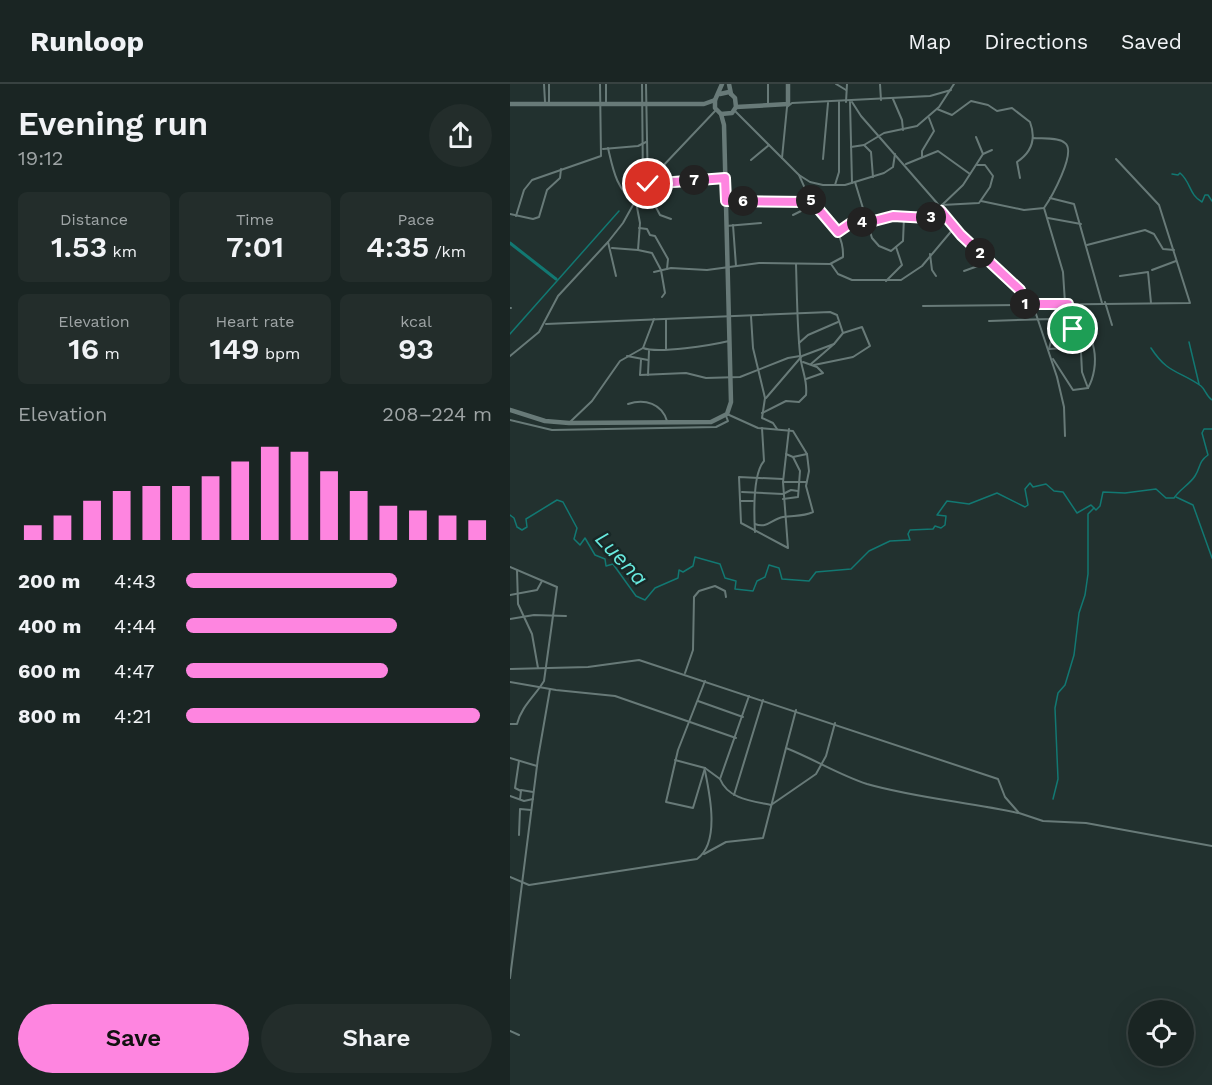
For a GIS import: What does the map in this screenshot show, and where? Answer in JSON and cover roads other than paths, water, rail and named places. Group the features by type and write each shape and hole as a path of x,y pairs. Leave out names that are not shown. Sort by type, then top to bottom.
{"main road":[{"path":"511,105 704,104 715,100 720,94 722,84"},
{"path":"724,125 734,108 729,84"},
{"path":"704,104 718,111 768,103 788,104 787,84"},
{"path":"720,94 731,94"},
{"path":"510,410 545,421 569,423 711,422 726,415 731,402 724,125 715,100"}],"street":[{"path":"544,84 547,104"},
{"path":"547,104 549,84"},
{"path":"516,216 528,183 561,169 602,156 603,103 600,84"},
{"path":"603,103 606,84"},
{"path":"644,84 649,198 663,217 672,219"},
{"path":"768,84 768,103"},
{"path":"836,84 847,91"},
{"path":"847,84 850,102 853,182 870,222 876,244 891,251 896,247 904,239 904,217"},
{"path":"880,84 881,99"},
{"path":"851,147 864,145 884,133 917,126 937,109 954,84"},
{"path":"782,158 788,104 930,96 951,90"},
{"path":"893,99 902,120 903,130"},
{"path":"937,109 952,116 971,101 997,111 1012,108 1030,122 1032,138 1027,155 1017,162 1020,178"},
{"path":"835,185 839,172 840,102"},
{"path":"850,102 941,208 954,228 1020,290 1024,304"},
{"path":"823,159 828,103"},
{"path":"643,187 641,145 644,104"},
{"path":"734,108 799,175 816,184 835,185 873,177 893,167 895,154"},
{"path":"510,356 545,324 558,296 608,242 643,187 718,111"},
{"path":"922,157 922,151 934,131 929,118"},
{"path":"976,137 983,154"},
{"path":"1032,138 1065,142 1069,148 1068,163 1044,208"},
{"path":"603,149 641,145 646,142"},
{"path":"751,160 769,145"},
{"path":"864,145 871,152 873,177"},
{"path":"608,148 611,169 617,182 625,195 635,201"},
{"path":"838,232 851,223 870,222 885,216 928,218 941,208 977,165 983,154 992,150"},
{"path":"905,165 938,151 970,174"},
{"path":"923,306 1104,302 1190,303 1159,205 1116,159"},
{"path":"977,165 986,165 993,176 990,187 981,201"},
{"path":"642,166 658,171"},
{"path":"510,214 538,217 543,211 547,190 560,178 561,169"},
{"path":"654,272 667,269 704,270 728,266 830,264 843,257 838,232 810,199 799,175"},
{"path":"648,184 725,178"},
{"path":"1050,198 1053,201 1074,204 1112,325"},
{"path":"793,215 801,211 810,199"},
{"path":"635,201 639,228 638,250"},
{"path":"726,201 807,202"},
{"path":"941,208 972,205 981,201 995,202 1024,210 1044,208"},
{"path":"1044,208 1063,272 1066,304 1081,352 1081,368 1088,388"},
{"path":"1048,218 1081,224"},
{"path":"726,225 761,223"},
{"path":"733,225 736,266"},
{"path":"639,228 647,229 650,235 655,236 668,259 667,269"},
{"path":"830,264 835,272 848,279 886,282 901,280 913,273 954,228"},
{"path":"1087,245 1145,230 1154,234 1163,249 1174,250"},
{"path":"608,242 612,249 616,276"},
{"path":"886,282 902,265 896,247"},
{"path":"612,249 652,253 661,270 665,293 662,297"},
{"path":"930,254 932,270 936,276"},
{"path":"1152,270 1176,261"},
{"path":"964,271 979,268 989,262"},
{"path":"762,413 786,401 799,402 805,398 806,379 800,359 796,313 796,264"},
{"path":"1120,276 1148,272 1151,303"},
{"path":"1033,304 1036,320 1051,357 1064,407 1065,436"},
{"path":"545,324 834,312 843,333"},
{"path":"751,316 753,348 765,399 763,419 773,423 777,429"},
{"path":"569,423 627,356 643,348 654,319"},
{"path":"989,321 1050,319 1052,337 1048,349"},
{"path":"666,320 666,349"},
{"path":"799,343 808,335 839,321"},
{"path":"1071,322 1085,328 1093,345 1096,369 1088,388"},
{"path":"862,327 870,346 853,357 813,365 843,333 862,327"},
{"path":"643,348 649,351 729,341"},
{"path":"641,360 640,375 686,373 700,377 745,376 758,370 800,359 834,344"},
{"path":"1048,349 1067,348 1077,344"},
{"path":"648,375 649,351"},
{"path":"627,356 648,360"},
{"path":"1051,357 1073,390 1088,388"},
{"path":"800,359 823,373 806,379"},
{"path":"765,399 800,359"},
{"path":"628,404 643,402 656,405 664,412 667,422"},
{"path":"510,420 552,430 639,429 716,427 729,421 726,415"},
{"path":"726,415 762,428 789,429 795,434 807,454 809,471 806,482 813,512 798,517 784,516 765,525 755,524"},
{"path":"755,532 753,501 759,467 764,461 762,428"},
{"path":"789,429 783,481 784,516 789,535 788,548 742,525 742,492 739,477 783,481 806,482"},
{"path":"786,454 793,457 807,454"},
{"path":"783,499 797,498 799,491 800,471 793,457"},
{"path":"742,492 783,494 791,490 799,491"},
{"path":"741,501 753,501"},
{"path":"510,567 556,586 546,669 541,687 520,712 517,724 510,724"},
{"path":"517,570 516,594 532,634 538,669"},
{"path":"510,595 539,589 542,581"},
{"path":"685,673 693,650 694,597 699,591 715,586 725,591 726,597"},
{"path":"510,619 566,616"},
{"path":"510,669 600,666 634,660 685,673 998,779 1005,797 1019,813"},
{"path":"705,681 675,760 666,802 693,808 705,769"},
{"path":"510,682 615,696 736,738"},
{"path":"510,978 537,766 550,689"},
{"path":"720,779 750,695"},
{"path":"734,795 763,700"},
{"path":"698,701 743,717"},
{"path":"510,877 521,882 544,883 695,860 726,842 762,840 796,710"},
{"path":"771,806 811,779 823,763 835,723"},
{"path":"786,748 823,763 836,772 868,784 1019,813 1043,821 1086,823 1212,846"},
{"path":"510,758 537,766"},
{"path":"675,760 705,769 720,779 724,787 734,795 771,806"},
{"path":"519,761 515,788 534,792"},
{"path":"704,854 709,843 711,823 705,769"},
{"path":"520,799 521,790"},
{"path":"510,801 512,796 520,799 533,799"},
{"path":"519,836 520,808 531,810"},
{"path":"510,1031 519,1035"}],"waterway":[{"path":"1172,174 1180,173 1195,196 1202,202 1205,195 1208,195 1212,201"},
{"path":"510,334 619,211"},
{"path":"510,243 556,279"},
{"path":"1189,342 1199,384"},
{"path":"1151,348 1163,363 1201,386 1212,400"},
{"name":"Luena","path":"510,515 514,518 517,527 522,530 527,527 526,519 557,500 563,502 577,528 574,539 580,545 585,538 595,555 605,559 606,566 613,564 636,596 645,600 655,588 678,578 679,570 683,572 693,566 695,557 720,564 725,578 736,581 735,589 753,591 757,581 765,577 769,565 779,568 782,579 809,581 816,572 851,569 869,551 890,541 910,540 908,534 910,530 933,529 935,526 941,528 945,525 946,516 937,515 947,501 969,504 997,493 1025,507 1028,505 1025,489 1030,483 1033,487 1046,484 1054,491 1063,492 1077,513 1091,505 1096,510 1100,506 1103,492 1125,493 1156,489 1166,498 1174,498 1193,479 1201,462 1208,455 1202,433 1204,429 1212,429"},
{"path":"1176,497 1193,505 1212,558"},
{"path":"1053,799 1058,779 1055,708 1058,693 1065,685 1074,655 1079,613 1088,574 1088,514 1094,508"}]}
